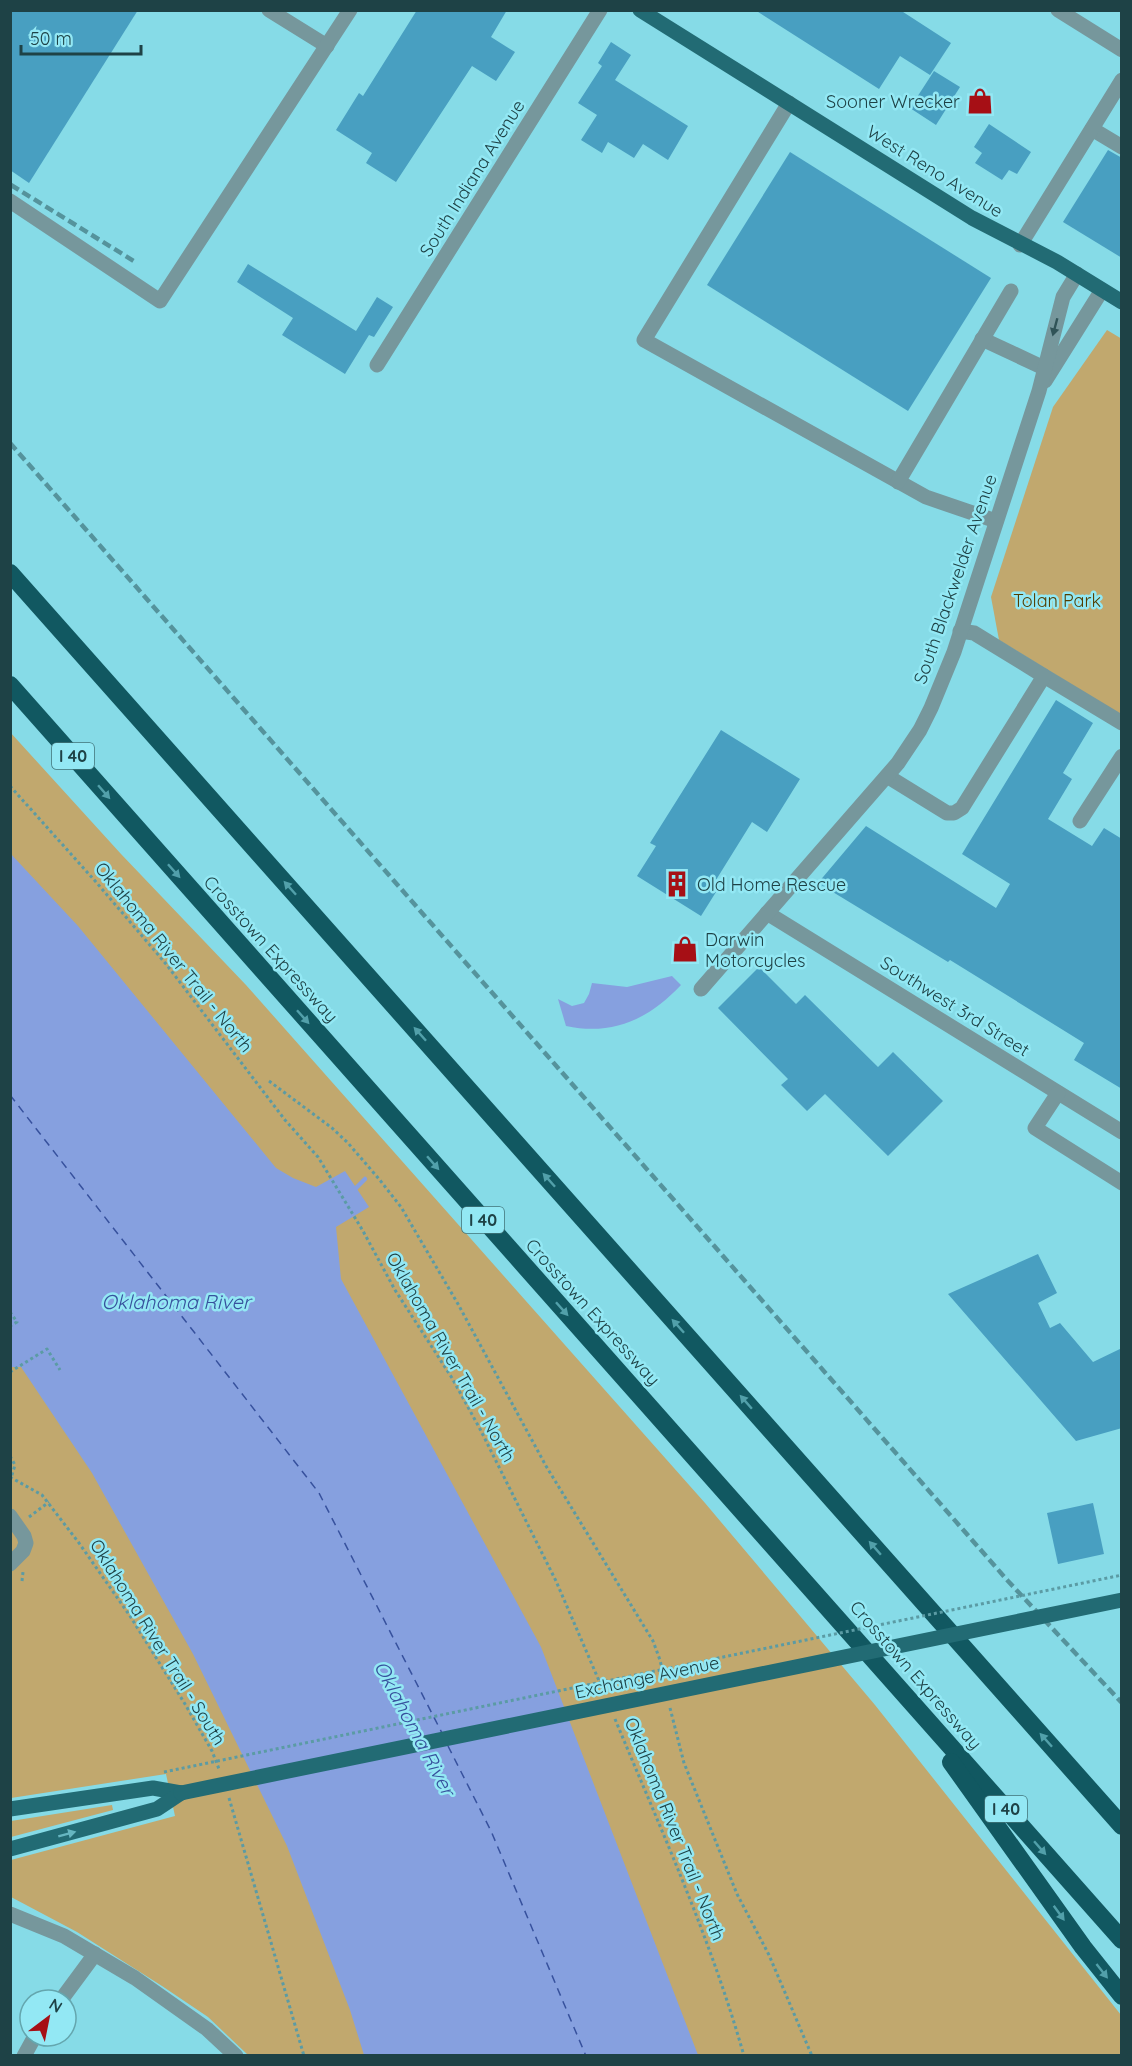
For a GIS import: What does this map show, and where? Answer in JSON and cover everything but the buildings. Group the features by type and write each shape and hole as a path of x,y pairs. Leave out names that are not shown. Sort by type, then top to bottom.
{"highway":[{"path":"10,573 1122,1827"},
{"name":"Crosstown Expressway","path":"10,685 1122,1940"},
{"path":"891,1678 1083,1947 1122,1996"},
{"path":"1086,1784 1122,1810"}],"main road":[{"name":"West Reno Avenue","path":"640,10 972,218 1077,273 1122,302"},
{"name":"Exchange Avenue","path":"10,1809 153,1788 181,1793 1122,1600"},
{"name":"Exchange Avenue","path":"10,1849 157,1809 181,1793"}],"street":[{"path":"269,10 327,46"},
{"path":"10,201 160,301 350,10"},
{"name":"South Indiana Avenue","path":"377,365 600,10"},
{"path":"1058,10 1122,50"},
{"path":"1020,245 1122,80"},
{"path":"789,104 644,340 926,497 996,520"},
{"path":"1092,129 1122,147"},
{"name":"South Blackwelder Avenue","path":"701,989 887,776 907,750 931,708 947,670 1039,391 1063,297 1077,273"},
{"name":"South Blackwelder Avenue","path":"1039,391 1102,290"},
{"path":"898,482 1011,291"},
{"path":"982,339 1044,368"},
{"path":"960,631 974,633 1122,723"},
{"path":"887,776 947,813 954,813 962,808 1044,676"},
{"path":"1080,821 1122,756"},
{"name":"Southwest 3rd Street","path":"767,913 1122,1132"},
{"path":"1058,1093 1035,1128 1120,1178"},
{"path":"10,1564 23,1551 26,1544 14,1520"},
{"path":"10,1914 64,1936 135,1978 207,2029 236,2055"},
{"path":"70,1988 95,1954"}],"path":[{"name":"Oklahoma River Trail - North","path":"10,786 153,948 285,1120 318,1157 363,1231 395,1290 452,1378 494,1456 570,1611 606,1697"},
{"path":"269,1082 332,1128 348,1143 401,1207 458,1304 546,1466 653,1641 664,1680"},
{"path":"10,1312 17,1322 10,1326"},
{"path":"10,1372 47,1349 60,1370"},
{"path":"10,1456 15,1465 11,1477"},
{"name":"Oklahoma River Trail - South","path":"11,1477 35,1490 49,1502 99,1572 158,1660 204,1735 220,1774"},
{"path":"14,1520 49,1502"},
{"path":"164,1772 1122,1575"},
{"path":"668,1700 688,1774 737,1894 769,1956 812,2055"},
{"name":"Oklahoma River Trail - North","path":"614,1716 693,1905 719,1973 744,2055"},
{"path":"229,1796 304,2055"}],"green space":[{"name":"Tolan Park","path":"1107,330 1122,339 1121,715 999,640 991,597 1053,407"},
{"path":"10,732 121,854 246,985 705,1503 875,1705 1121,2015 1121,2055 248,2055 208,2017 162,1986 77,1932 11,1897 11,1860 175,1816 166,1774 11,1798"},
{"path":"112,1805 113,1810 11,1837 11,1821"}],"water":[{"name":"Oklahoma River","path":"10,853 78,926 276,1168 316,1187 345,1171 369,1207 336,1227 341,1279 541,1647 698,2055 364,2055 350,2010 287,1846 193,1654 92,1473 21,1367 11,1367"},
{"path":"672,976 681,985 643,1016 599,1029 566,1026 558,999 572,1006 584,1003 592,983 627,987"}],"waterway":[{"path":"352,1192 365,1179"}],"ferry route":[{"path":"10,1095 319,1493 442,1733"},
{"path":"448,1746 491,1831 586,2056"}],"railway":[{"path":"11,185 137,263"},
{"path":"10,443 1008,1581 1122,1703"}],"place":[{"name":"Sooner Wrecker","path":"980,101"},
{"name":"Old Home Rescue","path":"677,884"},
{"name":"Darwin Motorcycles","path":"685,949"}]}
